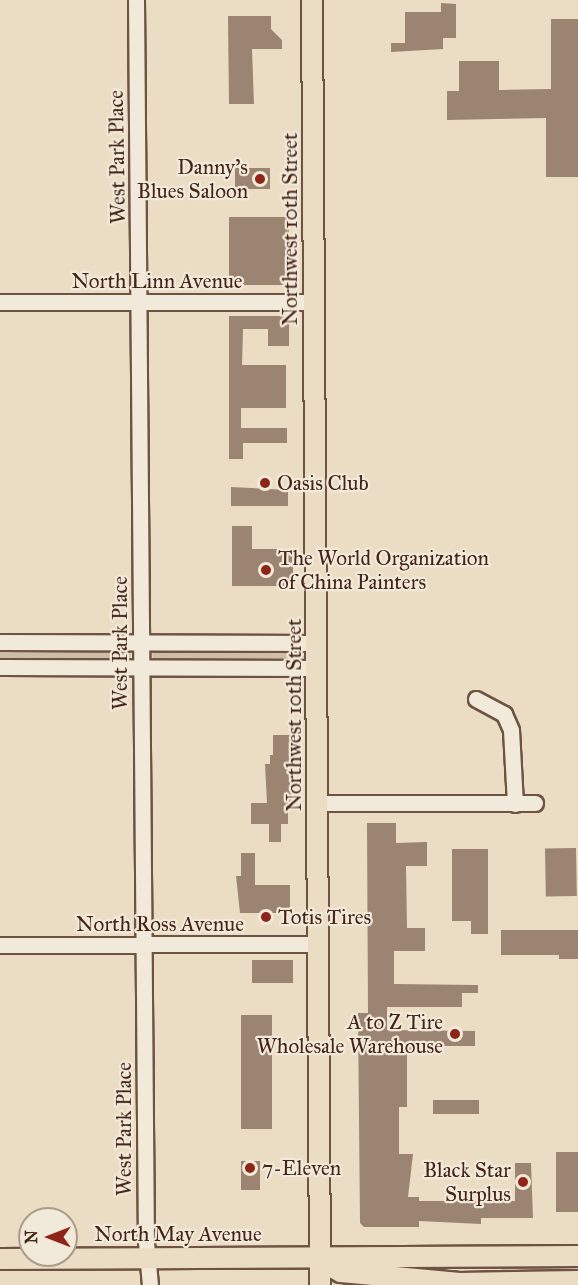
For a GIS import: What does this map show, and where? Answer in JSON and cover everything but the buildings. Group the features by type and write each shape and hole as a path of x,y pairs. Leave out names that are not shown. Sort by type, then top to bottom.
{"main road":[{"name":"Northwest 10th Street","path":"312,0 318,668 320,1285"},
{"name":"North May Avenue","path":"0,1259 320,1260 578,1256"},
{"path":"489,1258 489,1284"},
{"name":"North May Avenue","path":"320,1260 341,1272 374,1280 489,1284 578,1281"}],"street":[{"name":"West Park Place","path":"136,0 144,946 150,1285"},
{"name":"North Linn Avenue","path":"0,302 315,302"},
{"path":"0,642 317,643"},
{"path":"0,667 318,668"},
{"path":"476,699 504,714 512,730 515,804"},
{"path":"318,803 535,803"},
{"name":"North Ross Avenue","path":"0,945 319,944"}],"shaded area":[{"path":"0,648 129,649 131,655 129,661 0,661"},
{"path":"300,649 304,657 301,661 154,661 152,655 154,650"},
{"path":"578,1263 578,1274 505,1273 501,1270 511,1264"}],"place":[{"name":"Danny's Blues Saloon","path":"260,179"},
{"name":"Oasis Club","path":"265,483"},
{"name":"The World Organization of China Painters","path":"266,570"},
{"name":"Totis Tires","path":"266,917"},
{"name":"A to Z Tire Wholesale Warehouse","path":"455,1034"},
{"name":"7-Eleven","path":"250,1168"},
{"name":"Black Star Surplus","path":"523,1182"}]}
